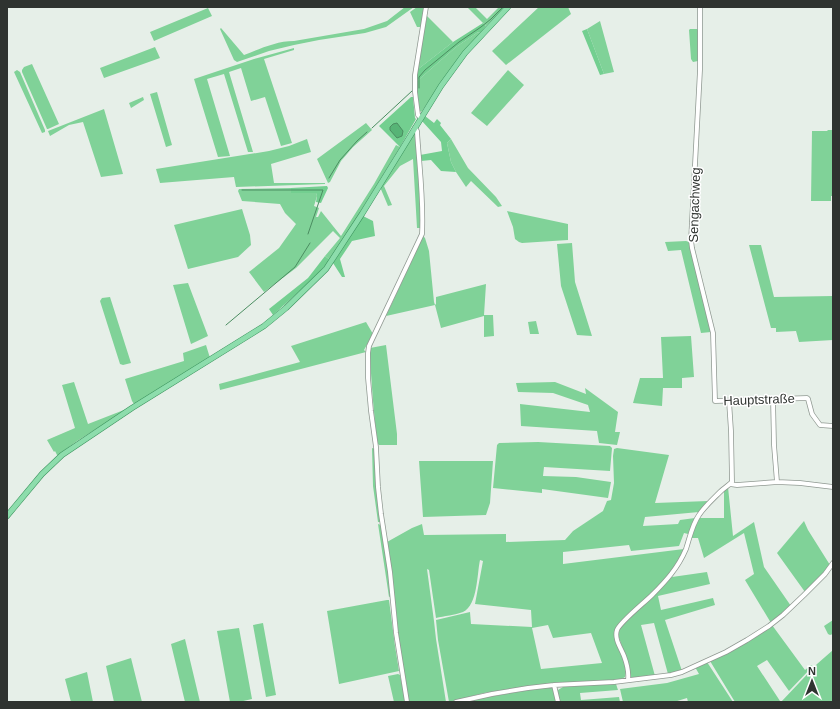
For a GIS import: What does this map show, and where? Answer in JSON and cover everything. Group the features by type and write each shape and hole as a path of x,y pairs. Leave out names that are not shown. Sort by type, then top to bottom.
{"main road":[{"path":"7,516 42,474 62,455 132,408 264,326 302,293 326,269 445,81 465,53 508,7"}],"street":[{"path":"421,118 418,115 415,92 415,75 426,7"},
{"name":"Sengachweg","path":"700,7 700,70 691,240 713,333 715,401"},
{"path":"408,702 396,633 390,572 380,508 376,447 371,411 368,352 369,346 422,234 423,222 417,130 415,128"},
{"name":"Hauptstraße","path":"715,401 807,398 812,414 820,425 833,426"},
{"path":"773,399 774,445 777,482"},
{"path":"628,680 629,673 617,639 618,629 622,623 670,577 680,561 699,514 730,484 732,479 732,439 729,401"},
{"path":"730,484 737,485 777,482 833,487"},
{"path":"456,702 528,688 628,680 682,672 726,652 769,626 783,615 825,574 833,563"},
{"path":"554,686 558,702"}],"shaded area":[{"path":"405,7 414,7 386,27 365,33 294,45 269,51 237,62 234,60 220,29 221,28 244,55 281,42 364,29 387,21"},
{"path":"417,7 424,7 421,27 417,27 410,12"},
{"path":"467,7 475,7 487,19 499,7 505,7 486,26"},
{"path":"539,7 568,7 571,14 506,65 492,51"},
{"path":"208,8 212,16 154,41 150,32"},
{"path":"427,16 453,42 417,70"},
{"path":"600,21 614,72 604,74 587,29"},
{"path":"483,23 486,26 480,33 478,32 456,47 416,82 417,70 453,42"},
{"path":"587,29 604,74 600,75 582,31"},
{"path":"690,29 697,29 699,31 699,58 698,61 693,62 691,59"},
{"path":"478,32 480,33 445,77 421,112 419,110 416,94 416,82 456,47"},
{"path":"155,47 160,58 104,78 100,68"},
{"path":"294,48 294,50 264,59 292,143 281,146 265,97 251,101 241,68 229,72 253,152 248,152 224,74 207,79 230,156 218,157 194,79 254,59"},
{"path":"32,64 59,124 48,129 22,72 24,67"},
{"path":"17,70 20,72 45,132 42,133 14,72"},
{"path":"508,70 524,85 487,126 471,113"},
{"path":"157,92 172,145 166,147 150,94"},
{"path":"143,97 144,100 131,108 129,103"},
{"path":"411,97 413,97 416,119 400,147 379,126"},
{"path":"104,109 123,174 101,177 83,122 69,125 50,136 48,131"},
{"path":"425,116 434,123 437,119 451,139 447,143 451,162 456,172 441,171 431,160 421,161 420,155 442,151 441,142 422,121"},
{"path":"366,123 372,130 353,147 341,161 330,182 328,183 317,159"},
{"path":"397,123 403,131 402,136 397,138 390,130 390,127"},
{"path":"833,130 833,196 831,196 831,201 811,201 812,131"},
{"path":"415,131 421,219 420,228 417,228 413,159 400,166 384,186 392,205 388,206 380,187"},
{"path":"307,139 311,152 271,164 274,183 325,184 236,187 234,177 160,183 156,169 269,151 289,146"},
{"path":"451,139 468,168 496,197 502,206 498,207 471,181 466,187 451,162 447,143"},
{"path":"396,145 400,147 330,260 325,256 340,238 333,231 296,268 264,292 249,272 279,248 296,224 285,213 280,204 242,201 238,191 239,189 291,188 291,193 316,193 317,196 314,206 319,208 316,217 318,217 321,211 341,236 374,184"},
{"path":"327,186 328,188 321,203 316,202 316,193 291,193 291,188"},
{"path":"242,209 250,235 251,245 238,257 188,269 174,225"},
{"path":"507,211 568,224 568,240 519,242 515,239 513,227"},
{"path":"363,216 373,221 375,236 352,241 340,259 345,277 342,277 333,263"},
{"path":"423,236 429,251 435,305 386,316 422,237"},
{"path":"665,242 689,242 711,326 711,332 701,333 681,250 668,251"},
{"path":"572,243 575,282 592,336 577,335 561,286 557,244"},
{"path":"749,245 761,245 774,297 833,296 833,340 799,342 796,331 776,332 776,328 771,328"},
{"path":"325,256 330,260 314,278 273,315 269,309 308,278"},
{"path":"188,283 208,336 191,344 173,285"},
{"path":"486,284 484,315 493,315 494,336 484,337 484,316 441,328 435,305 436,297"},
{"path":"110,297 131,363 123,365 120,364 100,301 102,298"},
{"path":"536,321 539,334 530,334 528,322"},
{"path":"366,322 373,334 364,350 366,352 220,390 219,384 300,362 291,346"},
{"path":"691,336 694,377 682,378 682,388 663,388 662,406 633,403 640,378 663,378 661,337"},
{"path":"206,345 210,358 134,404 125,379 184,361 183,353"},
{"path":"386,345 397,434 397,445 379,445 377,443 370,348"},
{"path":"74,382 88,424 129,408 57,455 47,440 75,428 62,385"},
{"path":"555,382 586,394 585,388 618,412 615,432 620,432 617,445 599,443 597,431 521,426 520,404 590,412 588,405 553,393 518,392 516,383"},
{"path":"538,442 610,446 612,448 610,471 544,467 543,476 576,477 611,482 608,498 542,489 542,493 493,488 497,445 499,443"},
{"path":"372,448 375,449 381,522 378,522 373,486"},
{"path":"617,448 669,455 655,503 708,501 699,512 645,517 643,526 678,524 680,520 695,518 688,534 684,533 679,546 631,551 629,545 563,552 563,564 684,549 676,567 666,580 617,626 614,633 625,664 625,677 620,680 517,688 484,693 449,702 436,620 470,612 471,624 532,627 531,610 475,604 483,561 480,560 472,603 463,612 436,618 429,570 427,569 446,702 409,702 396,626 387,542 422,524 424,535 506,534 506,542 565,540 573,531 603,511 607,501 611,500 614,483 614,449","holes":["548,625 553,638 591,633 602,663 541,669 532,628"]},
{"path":"419,461 493,461 490,503 486,515 423,517"},
{"path":"728,487 733,536 754,522 764,567 791,606 771,623 745,580 754,574 744,533 704,558 698,538 691,538 699,518 724,518 724,491"},
{"path":"804,521 830,565 824,574 805,592 777,553"},
{"path":"378,524 381,525 389,572 391,596 389,597"},
{"path":"707,572 710,584 658,596 661,610 713,598 715,605 665,620 682,671 668,674 654,623 641,625 655,676 632,679 630,677 630,669 618,635 620,628 672,577"},
{"path":"389,600 399,671 339,684 327,611"},
{"path":"833,620 833,634 830,635 824,626"},
{"path":"263,623 276,695 266,697 253,625"},
{"path":"772,625 805,670 811,665 813,666 789,691 767,660 757,666 780,701 735,702 710,661"},
{"path":"239,628 252,699 239,702 230,702 217,631"},
{"path":"185,639 200,702 185,702 171,644"},
{"path":"833,650 833,702 781,702 817,664"},
{"path":"131,658 142,702 114,702 106,666"},
{"path":"707,662 733,702 688,702 687,698 674,702 623,702 620,689 667,683 699,674 695,667"},
{"path":"87,672 93,702 71,702 65,679"},
{"path":"400,675 406,702 394,702 388,676"},
{"path":"615,683 618,690 580,693 581,700 619,697 620,702 560,702 558,695 558,690 563,687"},
{"path":"550,687 553,689 556,702 471,702 470,700 529,690"}],"waterway":[{"path":"419,88 419,77 425,70 459,42 491,19 503,7"},
{"path":"372,128 412,91"},
{"path":"329,178 340,160 367,132"},
{"path":"242,190 323,190 308,234"},
{"path":"226,325 295,267 310,243"}]}
